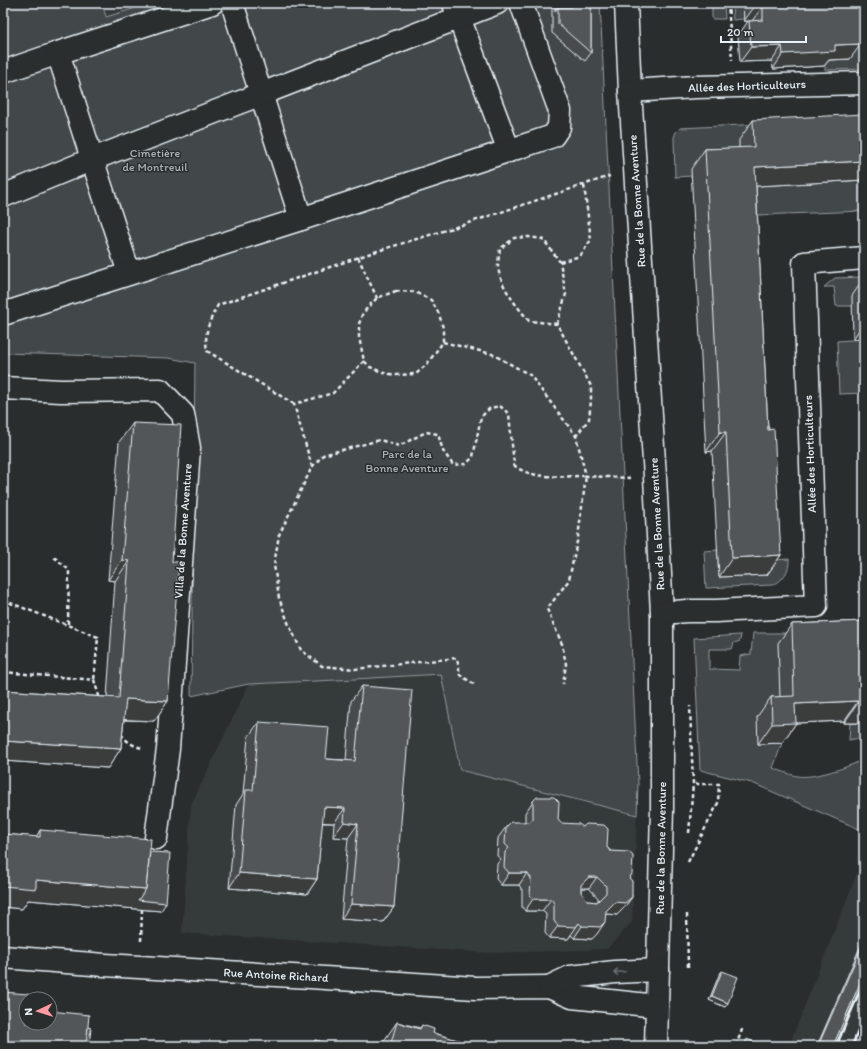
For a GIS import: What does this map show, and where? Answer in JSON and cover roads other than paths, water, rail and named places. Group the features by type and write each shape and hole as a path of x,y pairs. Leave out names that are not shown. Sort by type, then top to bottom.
{"street":[{"path":"3,72 212,3"},
{"path":"232,3 300,219"},
{"path":"3,196 260,94 456,10 497,3"},
{"path":"3,314 553,136 559,127 560,112 521,3"},
{"name":"Rue de la Bonne Aventure","path":"626,3 662,613 662,809 656,1046"},
{"path":"456,10 509,151"},
{"path":"58,53 130,273"},
{"name":"Allée des Horticulteurs","path":"630,91 864,82"},
{"name":"Allée des Horticulteurs","path":"662,613 816,606 804,263 864,258"},
{"name":"Villa de la Bonne Aventure","path":"3,388 61,392 160,390 183,414 189,448 168,749 156,838"},
{"name":"Rue Antoine Richard","path":"3,956 140,967 475,988 549,987 572,997 657,1006"},
{"name":"Rue Antoine Richard","path":"549,987 570,977 614,972 658,970"}],"railway":[{"path":"836,1046 864,981"},
{"path":"852,1046 864,1018"}],"park label":[{"name":"Cimetière de Montreuil","path":"155,160"},
{"name":"Parc de la Bonne Aventure","path":"407,461"}]}
